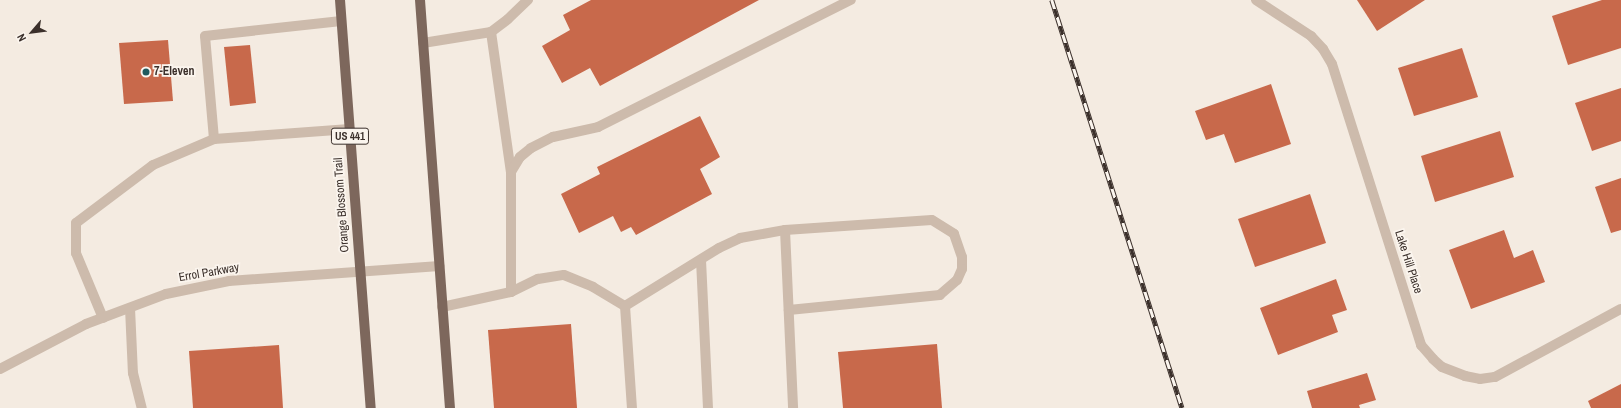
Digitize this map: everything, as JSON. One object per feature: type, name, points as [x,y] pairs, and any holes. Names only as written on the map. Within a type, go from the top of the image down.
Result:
[{"type":"main road","name":"Orange Blossom Trail","points":[[340,0],[370,408]]},
{"type":"main road","points":[[420,0],[450,408]]},
{"type":"street","points":[[516,0],[517,11]]},
{"type":"street","points":[[423,43],[491,32],[528,0]]},
{"type":"street","points":[[511,172],[520,157],[531,148],[553,137],[598,127],[851,0]]},
{"type":"street","name":"Lake Hill Place","points":[[1256,0],[1311,36],[1323,49],[1332,64],[1421,345],[1442,367],[1465,376],[1480,379],[1495,377],[1621,309]]},
{"type":"street","points":[[214,139],[205,36],[341,21]]},
{"type":"street","points":[[491,32],[511,172],[511,292]]},
{"type":"street","points":[[103,318],[76,253],[76,223],[153,166],[214,139],[350,129]]},
{"type":"street","points":[[625,306],[719,248],[740,238],[785,230],[932,220],[954,234],[962,257],[962,269],[957,280],[940,294],[789,310]]},
{"type":"street","points":[[785,230],[793,408]]},
{"type":"street","points":[[701,260],[708,408]]},
{"type":"street","name":"Errol Parkway","points":[[0,369],[86,324],[166,294],[228,281],[439,266]]},
{"type":"street","points":[[442,307],[511,292],[538,279],[564,275],[593,287],[625,306]]},
{"type":"street","points":[[625,306],[632,408]]},
{"type":"street","points":[[130,308],[133,373],[142,408]]},
{"type":"building","points":[[591,0],[759,0],[600,86],[590,68],[562,83],[542,46],[570,30],[563,15]]},
{"type":"building","points":[[1357,0],[1425,0],[1377,31]]},
{"type":"building","points":[[1602,0],[1621,0],[1621,48],[1568,65],[1552,16]]},
{"type":"building","name":"7-Eleven","points":[[168,40],[173,101],[124,104],[119,43]]},
{"type":"building","points":[[250,45],[256,103],[230,106],[224,47]]},
{"type":"building","points":[[1462,48],[1478,97],[1414,116],[1398,68]]},
{"type":"building","points":[[1271,84],[1291,144],[1235,163],[1224,134],[1206,140],[1195,111]]},
{"type":"building","points":[[1621,88],[1621,141],[1592,151],[1575,103]]},
{"type":"building","points":[[700,116],[720,157],[700,169],[712,194],[636,235],[631,227],[621,232],[613,216],[579,233],[561,194],[600,174],[597,167]]},
{"type":"building","points":[[1500,131],[1514,177],[1435,202],[1421,156]]},
{"type":"building","points":[[1621,178],[1621,230],[1611,233],[1595,187]]},
{"type":"building","points":[[1310,194],[1326,243],[1255,267],[1238,219]]},
{"type":"building","points":[[1504,230],[1514,258],[1533,250],[1545,282],[1471,309],[1449,250]]},
{"type":"building","points":[[1336,279],[1347,310],[1332,315],[1338,332],[1278,355],[1260,308]]},
{"type":"building","points":[[571,324],[577,408],[494,408],[488,330]]},
{"type":"building","points":[[937,344],[942,408],[843,408],[838,352]]},
{"type":"building","points":[[279,345],[283,408],[193,408],[189,351]]},
{"type":"building","points":[[1367,373],[1376,400],[1359,405],[1360,408],[1312,408],[1307,391]]},
{"type":"building","points":[[1621,384],[1621,408],[1591,408],[1588,401]]},
{"type":"railway","points":[[1052,0],[1182,408]]},
{"type":"place","name":"7-Eleven","points":[[146,72]]}]
